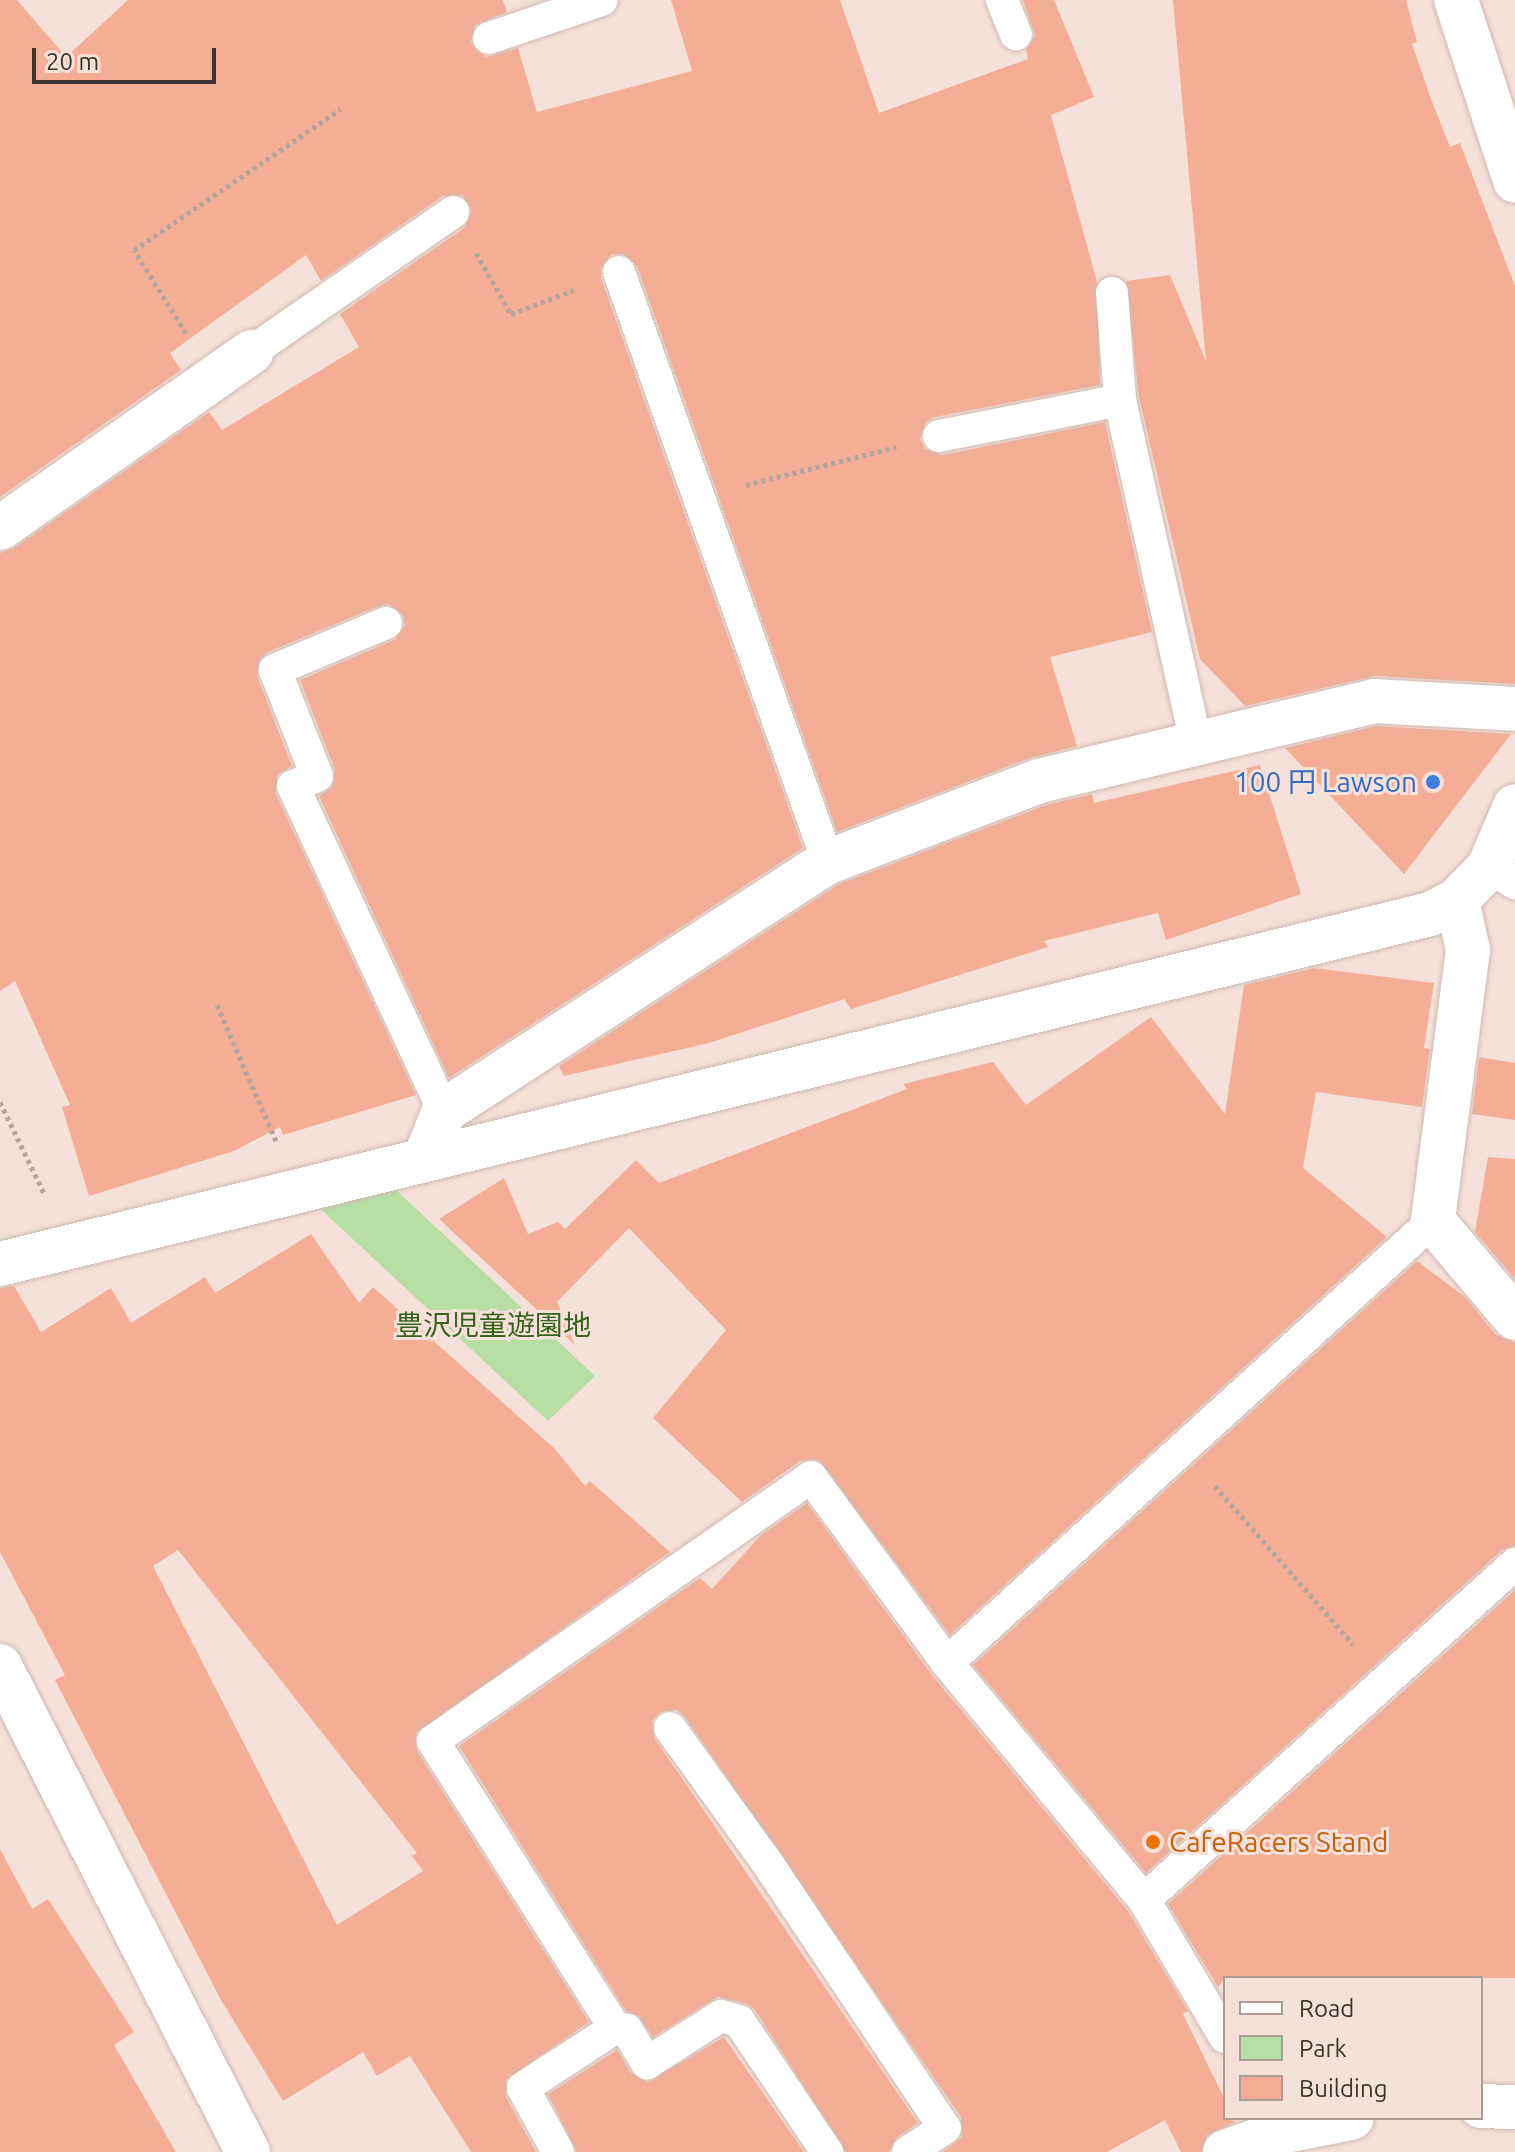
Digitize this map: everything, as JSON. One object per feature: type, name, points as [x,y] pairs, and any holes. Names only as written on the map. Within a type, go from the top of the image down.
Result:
[{"type":"street","points":[[1456,0],[1515,181]]},
{"type":"street","points":[[0,528],[251,352]]},
{"type":"street","points":[[425,1158],[444,1111],[828,862],[1039,781],[1374,701],[1515,709]]},
{"type":"street","points":[[0,1264],[1430,914],[1502,875],[1515,806]]},
{"type":"street","points":[[1457,900],[1468,950],[1433,1221],[1515,1318]]},
{"type":"street","points":[[0,1666],[248,2152]]},
{"type":"street","points":[[1483,2106],[1515,2107]]},
{"type":"street","points":[[1225,2152],[1277,2125],[1331,2120]]},
{"type":"lane","points":[[489,38],[602,0]]},
{"type":"lane","points":[[1002,0],[1016,34]]},
{"type":"lane","points":[[251,352],[453,212]]},
{"type":"lane","points":[[619,272],[828,862]]},
{"type":"lane","points":[[1112,293],[1120,400],[1196,744]]},
{"type":"lane","points":[[939,436],[1120,400]]},
{"type":"lane","points":[[386,623],[275,670],[317,776],[293,786],[444,1111]]},
{"type":"lane","points":[[947,1663],[1433,1221]]},
{"type":"lane","points":[[615,2028],[433,1741],[811,1477],[947,1663],[1144,1900],[1223,2034]]},
{"type":"lane","points":[[1144,1900],[1515,1564]]},
{"type":"lane","points":[[670,1728],[766,1861],[945,2128],[908,2152]]},
{"type":"lane","points":[[558,2152],[523,2088],[615,2028],[627,2030],[647,2063],[721,2016],[739,2021],[827,2152]]},
{"type":"path","points":[[214,378],[134,250],[341,109]]},
{"type":"path","points":[[453,212],[511,314],[619,272]]},
{"type":"path","points":[[699,497],[939,436]]},
{"type":"path","points":[[217,1005],[297,1190]]},
{"type":"path","points":[[0,1102],[70,1247]]},
{"type":"path","points":[[1183,1449],[1385,1681]]},
{"type":"green space","name":"豊沢児童遊園地","points":[[394,1188],[595,1376],[548,1421],[314,1203]]},
{"type":"building","points":[[0,0],[17,0],[66,57],[128,0],[503,0],[507,12],[475,25],[471,43],[486,57],[518,48],[537,112],[692,71],[671,0],[840,0],[879,113],[1028,59],[1026,49],[1035,36],[1023,0],[1054,0],[1094,97],[1051,115],[1097,282],[1100,385],[935,417],[926,422],[920,439],[925,449],[943,455],[1105,422],[1152,632],[1050,657],[1077,746],[1030,758],[837,832],[637,266],[623,254],[612,254],[601,268],[601,278],[803,848],[449,1078],[319,796],[332,787],[335,770],[300,680],[394,640],[405,626],[403,615],[389,604],[379,606],[268,652],[260,659],[257,676],[292,766],[277,775],[276,794],[416,1095],[283,1135],[280,1127],[234,1151],[89,1196],[62,1107],[70,1105],[15,981],[0,991],[0,553],[14,548],[209,412],[222,430],[359,347],[340,314],[464,228],[472,211],[462,195],[443,196],[321,281],[306,255],[170,353],[181,370],[0,497]]},
{"type":"building","points":[[1173,0],[1406,0],[1417,42],[1412,44],[1431,99],[1450,147],[1460,143],[1515,286],[1515,684],[1375,676],[1245,706],[1200,659],[1139,397],[1126,281],[1170,275],[1206,361]]},
{"type":"building","points":[[1376,726],[1511,734],[1404,874],[1285,748]]},
{"type":"building","points":[[1260,765],[1301,894],[1166,940],[1158,913],[1044,941],[1048,947],[851,1009],[844,999],[709,1043],[564,1076],[559,1066],[839,884],[1046,805],[1092,794],[1094,803]]},
{"type":"building","points":[[1314,968],[1434,983],[1424,1048],[1430,1049],[1422,1107],[1316,1092],[1303,1168],[1387,1237],[950,1635],[819,1460],[800,1461],[742,1502],[653,1418],[726,1330],[629,1228],[557,1302],[575,1345],[439,1219],[504,1178],[528,1234],[558,1222],[565,1229],[636,1160],[659,1183],[907,1089],[903,1084],[993,1062],[1026,1105],[1151,1017],[1225,1114],[1244,985]]},
{"type":"building","points":[[1479,1057],[1515,1063],[1515,1120],[1472,1114]]},
{"type":"building","points":[[1488,1157],[1515,1159],[1515,1279],[1475,1232]]},
{"type":"building","points":[[311,1234],[359,1303],[373,1287],[555,1449],[585,1486],[590,1481],[670,1552],[416,1733],[417,1751],[589,2022],[506,2080],[506,2097],[536,2152],[471,2152],[410,2056],[377,2076],[363,2052],[283,2101],[221,2000],[55,1680],[65,1675],[0,1552],[0,1288],[14,1286],[41,1332],[111,1288],[131,1323],[205,1277],[215,1293]],"holes":[[[178,1550],[417,1853],[412,1856],[423,1871],[337,1925],[153,1566]]]},
{"type":"building","points":[[1417,1261],[1465,1297],[1496,1335],[1515,1342],[1515,1546],[1502,1550],[1146,1873],[973,1665]]},
{"type":"building","points":[[807,1503],[932,1675],[1128,1911],[1188,2011],[1183,2014],[1223,2096],[1223,2120],[1236,2122],[1207,2135],[1201,2152],[1181,2152],[1165,2120],[1107,2152],[943,2152],[962,2137],[961,2117],[685,1717],[677,1710],[660,1712],[652,1721],[655,1739],[918,2123],[897,2137],[889,2152],[846,2152],[755,2010],[745,2003],[718,1997],[653,2037],[638,2015],[626,2011],[459,1746],[700,1578],[712,1589],[761,1535]]},
{"type":"building","points":[[1515,1590],[1515,1978],[1223,1976],[1218,1987],[1168,1904]]},
{"type":"building","points":[[0,1849],[32,1909],[48,1899],[134,2032],[114,2045],[176,2152],[0,2152]]},
{"type":"building","points":[[724,2037],[804,2152],[577,2152],[548,2094],[617,2050],[631,2073],[648,2082]]},
{"type":"place","name":"100 円 Lawson","points":[[1433,782]]},
{"type":"place","name":"CafeRacers Stand","points":[[1153,1842]]}]
